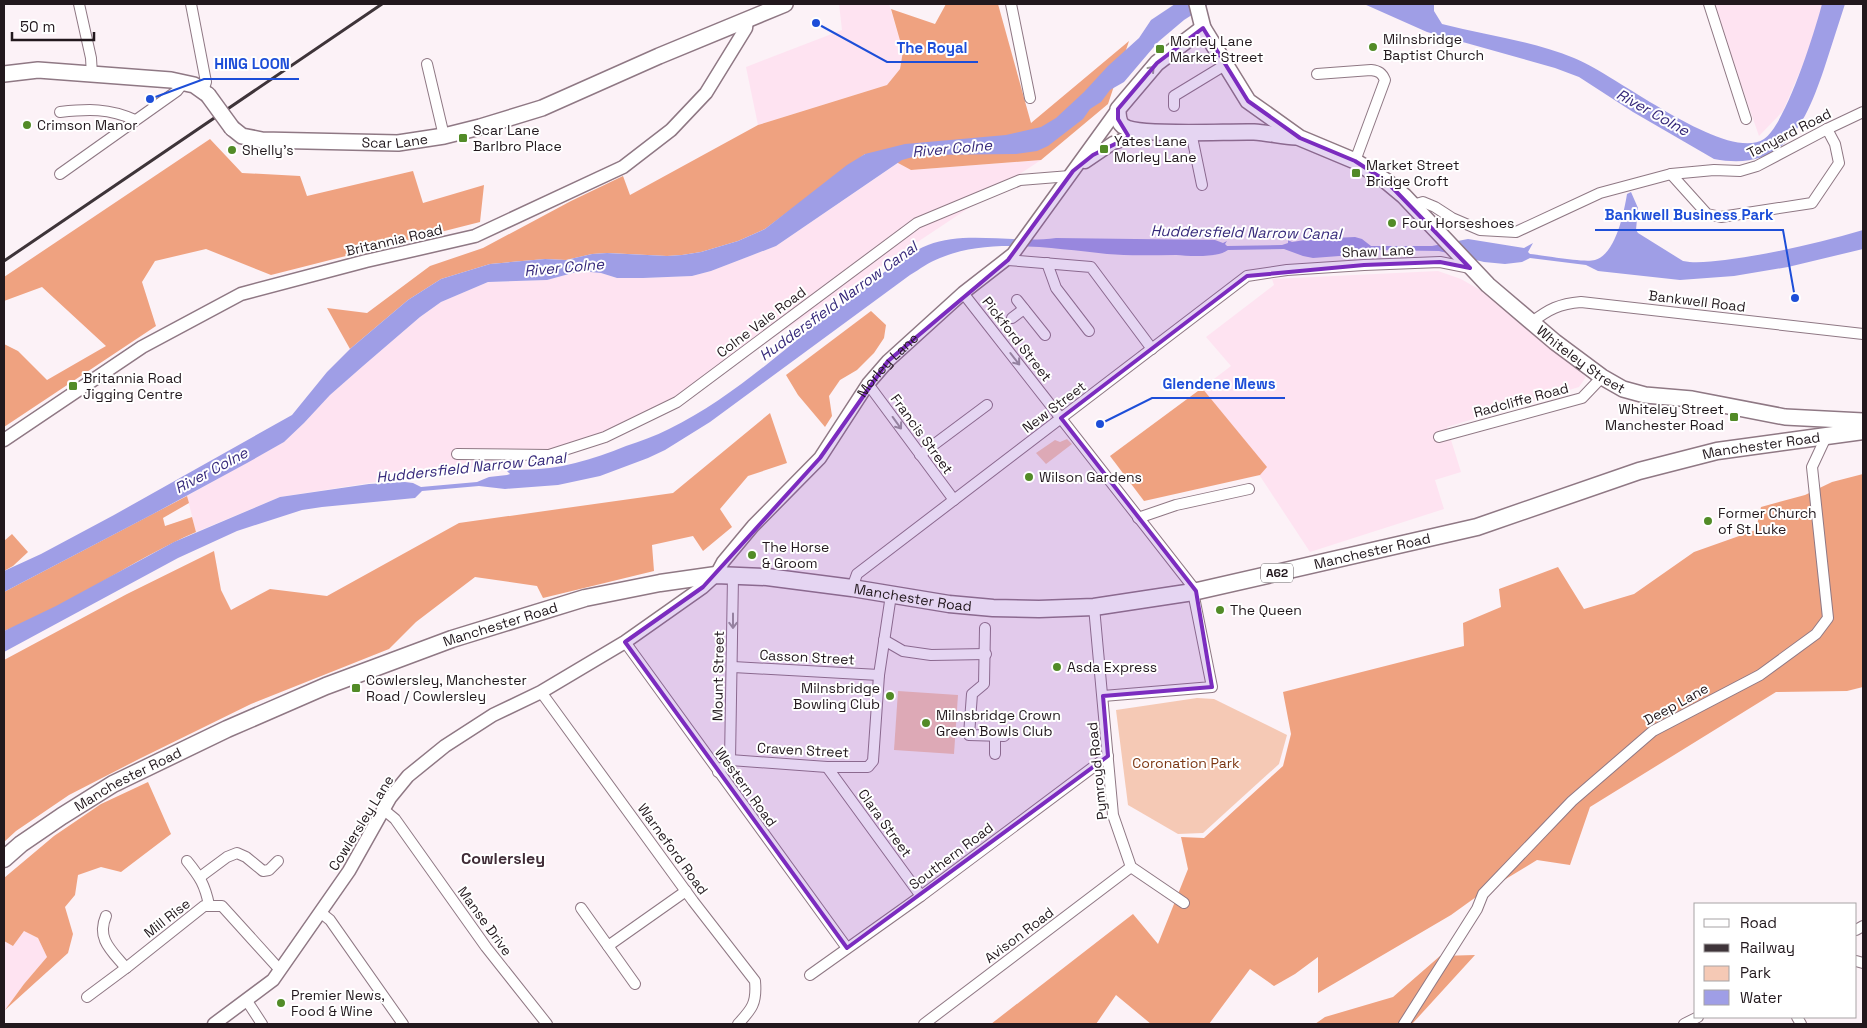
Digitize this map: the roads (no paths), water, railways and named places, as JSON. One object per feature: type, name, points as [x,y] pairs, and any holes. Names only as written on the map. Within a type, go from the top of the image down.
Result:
[{"type":"main road","name":"Scar Lane","points":[[4,74],[38,70],[184,82],[194,85],[206,93],[232,128],[242,136],[251,139],[398,143],[444,136],[542,108],[659,56],[785,4]]},
{"type":"main road","points":[[1197,4],[1202,25],[1248,101],[1255,122],[1254,132]]},
{"type":"main road","name":"Morley Lane","points":[[1118,109],[1157,63],[1202,25]]},
{"type":"main road","points":[[1248,101],[1300,138]]},
{"type":"main road","points":[[1118,109],[1118,119],[1122,126],[1131,130],[1254,132],[1300,138]]},
{"type":"main road","name":"Whiteley Street","points":[[1300,138],[1355,161],[1386,181],[1413,205],[1470,268],[1488,285],[1602,377],[1623,389],[1645,396],[1692,400],[1785,418],[1863,421]]},
{"type":"main road","name":"Manchester Road","points":[[4,859],[21,844],[113,784],[227,729],[326,686],[452,639],[585,598],[641,586],[716,575],[767,577],[852,588],[949,604],[993,608],[1094,607],[1194,592],[1477,527],[1639,471],[1708,454],[1863,431]]},
{"type":"street","points":[[79,4],[91,58],[92,74]]},
{"type":"street","points":[[191,4],[206,82],[206,93]]},
{"type":"street","points":[[1011,4],[1030,98]]},
{"type":"street","points":[[1709,4],[1746,119]]},
{"type":"street","name":"Britannia Road","points":[[4,440],[142,347],[241,294],[366,261],[475,236],[623,167],[671,130],[706,94],[746,28],[747,20]]},
{"type":"street","points":[[427,64],[444,136]]},
{"type":"street","points":[[1174,106],[1174,96],[1226,65]]},
{"type":"street","points":[[1317,74],[1372,70],[1378,71],[1385,80],[1355,161]]},
{"type":"street","points":[[60,174],[177,91],[184,82]]},
{"type":"street","points":[[60,112],[94,109],[127,116],[136,120]]},
{"type":"street","name":"Morley Lane","points":[[716,575],[723,562],[753,526],[820,458],[868,384],[888,361],[963,294],[1011,257],[1118,109]]},
{"type":"street","name":"Tanyard Road","points":[[1413,205],[1423,202],[1452,218],[1480,230],[1516,232],[1600,193],[1671,174],[1714,170],[1740,172],[1757,166],[1863,112]]},
{"type":"street","points":[[1671,174],[1707,214],[1721,217],[1812,203],[1839,163],[1834,144],[1827,129]]},
{"type":"street","name":"Morley Lane","points":[[1072,174],[1093,155],[1113,143],[1131,136],[1154,131]]},
{"type":"street","points":[[1191,132],[1202,185]]},
{"type":"street","name":"Colne Vale Road","points":[[457,454],[549,455],[605,438],[677,402],[917,223],[1020,180],[1072,174]]},
{"type":"street","points":[[1011,257],[1046,263],[1091,267],[1152,349]]},
{"type":"street","name":"Shaw Lane","points":[[1287,270],[1440,262],[1470,268]]},
{"type":"street","points":[[1046,263],[1056,288],[1089,331]]},
{"type":"street","name":"New Street","points":[[852,588],[857,574],[1247,276],[1287,270]]},
{"type":"street","name":"Pickford Street","points":[[963,294],[997,330],[1061,418],[1194,592]]},
{"type":"street","points":[[1017,300],[1045,335]]},
{"type":"street","name":"Bankwell Road","points":[[1532,322],[1545,312],[1562,304],[1581,302],[1863,334]]},
{"type":"street","points":[[1012,318],[1024,309]]},
{"type":"street","name":"Radcliffe Road","points":[[1439,436],[1582,398],[1602,377]]},
{"type":"street","name":"Francis Street","points":[[868,384],[954,500]]},
{"type":"street","points":[[920,455],[987,405]]},
{"type":"street","name":"Deep Lane","points":[[1404,1024],[1478,909],[1483,894],[1572,801],[1653,731],[1760,675],[1816,634],[1828,618],[1812,467],[1826,437]]},
{"type":"street","points":[[1138,518],[1176,505],[1249,489]]},
{"type":"street","name":"Cowlersley Lane","points":[[214,1024],[273,980],[349,870],[390,798],[408,776],[445,746],[492,715],[541,692],[625,642],[703,587],[716,575]]},
{"type":"street","name":"Mount Street","points":[[730,760],[733,576]]},
{"type":"street","points":[[1103,696],[1212,687],[1194,592]]},
{"type":"street","points":[[879,675],[891,595]]},
{"type":"street","name":"Pymroyd Road","points":[[1094,607],[1113,815],[1131,867]]},
{"type":"street","points":[[985,628],[984,684],[972,694],[969,735],[999,736],[995,754]]},
{"type":"street","points":[[884,640],[903,651],[932,655],[986,654]]},
{"type":"street","name":"Western Road","points":[[625,642],[847,948]]},
{"type":"street","name":"Casson Street","points":[[732,667],[879,675]]},
{"type":"street","name":"Craven Street","points":[[730,760],[827,767],[868,767],[873,761],[879,675]]},
{"type":"street","name":"Warneford Road","points":[[541,692],[686,891],[755,981],[756,996],[751,1011],[738,1024]]},
{"type":"street","name":"Southern Road","points":[[810,975],[921,896],[1108,756]]},
{"type":"street","points":[[718,772],[730,760]]},
{"type":"street","name":"Clara Street","points":[[827,767],[921,896]]},
{"type":"street","name":"Manse Drive","points":[[384,810],[395,819],[486,947],[547,1024]]},
{"type":"street","points":[[200,877],[227,857],[237,854],[246,857],[263,872],[270,870],[278,861]]},
{"type":"street","points":[[187,861],[206,888],[209,905]]},
{"type":"street","points":[[1131,867],[1184,903]]},
{"type":"street","name":"Avison Road","points":[[924,1024],[1131,867]]},
{"type":"street","points":[[608,946],[686,891]]},
{"type":"street","name":"Mill Rise","points":[[87,997],[204,906],[209,905],[222,906],[280,970]]},
{"type":"street","points":[[581,908],[635,984]]},
{"type":"street","points":[[320,912],[330,920],[403,1024]]},
{"type":"street","points":[[106,916],[102,926],[105,942],[126,968]]},
{"type":"street","points":[[247,1001],[262,1024]]},
{"type":"street","points":[[1684,1024],[1696,1018]]},
{"type":"water","name":"River Colne","points":[[1175,4],[1209,4],[1184,20],[1158,42],[1124,82],[1110,90],[1101,102],[1090,109],[1083,119],[1048,146],[1037,151],[1016,154],[920,155],[902,160],[776,246],[711,271],[692,276],[617,278],[601,273],[580,271],[547,280],[488,282],[441,302],[420,317],[330,395],[284,442],[153,514],[4,592],[4,571],[41,554],[114,515],[292,415],[327,372],[350,349],[408,300],[441,279],[490,264],[545,259],[566,260],[592,254],[607,253],[682,255],[701,252],[738,241],[765,229],[847,165],[865,154],[905,144],[1006,135],[1041,127],[1056,118],[1084,92],[1108,66],[1139,38],[1151,20]]},
{"type":"water","name":"River Colne","points":[[1364,4],[1434,4],[1434,11],[1442,24],[1525,43],[1574,58],[1670,114],[1698,128],[1724,139],[1747,143],[1764,139],[1773,130],[1799,76],[1822,4],[1845,4],[1817,89],[1809,109],[1799,126],[1788,140],[1775,151],[1758,158],[1738,161],[1714,159],[1633,112],[1579,77],[1555,68],[1427,32]]},
{"type":"water","points":[[1631,192],[1638,208],[1636,230],[1638,233],[1683,261],[1704,262],[1760,255],[1812,244],[1863,230],[1863,249],[1788,267],[1734,276],[1680,280],[1598,271],[1586,265],[1530,258],[1522,262],[1505,264],[1484,262],[1439,251],[1371,250],[1366,254],[1313,258],[1284,249],[1228,250],[1223,253],[1196,256],[1115,255],[1022,246],[979,248],[959,252],[936,260],[910,275],[710,422],[665,450],[648,458],[600,476],[558,485],[505,489],[479,486],[422,491],[415,498],[302,510],[237,531],[178,558],[4,652],[4,631],[56,606],[174,542],[280,497],[369,484],[405,482],[421,487],[477,482],[489,477],[510,474],[505,469],[537,469],[567,465],[611,452],[658,434],[719,400],[901,260],[928,245],[958,238],[1215,240],[1223,243],[1227,241],[1225,244],[1227,246],[1282,245],[1288,243],[1288,240],[1292,242],[1355,237],[1362,239],[1371,246],[1432,246],[1468,239],[1524,248],[1533,243],[1528,252],[1530,254],[1589,261],[1602,256],[1614,241],[1624,211],[1627,194]]},
{"type":"tunnel","points":[[1000,327],[1012,318]]},
{"type":"railway","points":[[4,261],[382,4]]},
{"type":"place","name":"The Royal","points":[[816,23]]},
{"type":"place","name":"Milnsbridge Baptist Church","points":[[1373,47]]},
{"type":"place","name":"Morley Lane Market Street","points":[[1160,49]]},
{"type":"place","name":"HING LOON","points":[[150,99]]},
{"type":"place","name":"Crimson Manor","points":[[27,125]]},
{"type":"place","name":"Scar Lane Barlbro Place","points":[[463,138]]},
{"type":"place","name":"Yates Lane Morley Lane","points":[[1104,149]]},
{"type":"place","name":"Shelly's","points":[[232,150]]},
{"type":"place","name":"Market Street Bridge Croft","points":[[1356,173]]},
{"type":"place","name":"Four Horseshoes","points":[[1392,223]]},
{"type":"place","name":"Bankwell Business Park","points":[[1795,298]]},
{"type":"place","name":"Britannia Road Jigging Centre","points":[[73,386]]},
{"type":"place","name":"Whiteley Street Manchester Road","points":[[1734,417]]},
{"type":"place","name":"Glendene Mews","points":[[1100,424]]},
{"type":"place","name":"Wilson Gardens","points":[[1029,477]]},
{"type":"place","name":"Former Church of St Luke","points":[[1708,521]]},
{"type":"place","name":"The Horse & Groom","points":[[752,555]]},
{"type":"place","name":"The Queen","points":[[1220,610]]},
{"type":"place","name":"Asda Express","points":[[1057,667]]},
{"type":"place","name":"Cowlersley, Manchester Road / Cowlersley","points":[[356,688]]},
{"type":"place","name":"Milnsbridge Bowling Club","points":[[890,696]]},
{"type":"place","name":"Milnsbridge Crown Green Bowls Club","points":[[926,723]]},
{"type":"place","name":"Premier News, Food & Wine","points":[[281,1003]]},
{"type":"district","name":"Cowlersley","points":[[503,858]]},
{"type":"water label","name":"Huddersfield Narrow Canal","points":[[1246,232]]},
{"type":"water label","name":"Huddersfield Narrow Canal","points":[[838,301]]},
{"type":"water label","name":"Huddersfield Narrow Canal","points":[[471,467]]},
{"type":"park label","name":"Coronation Park","points":[[1186,763]]}]
